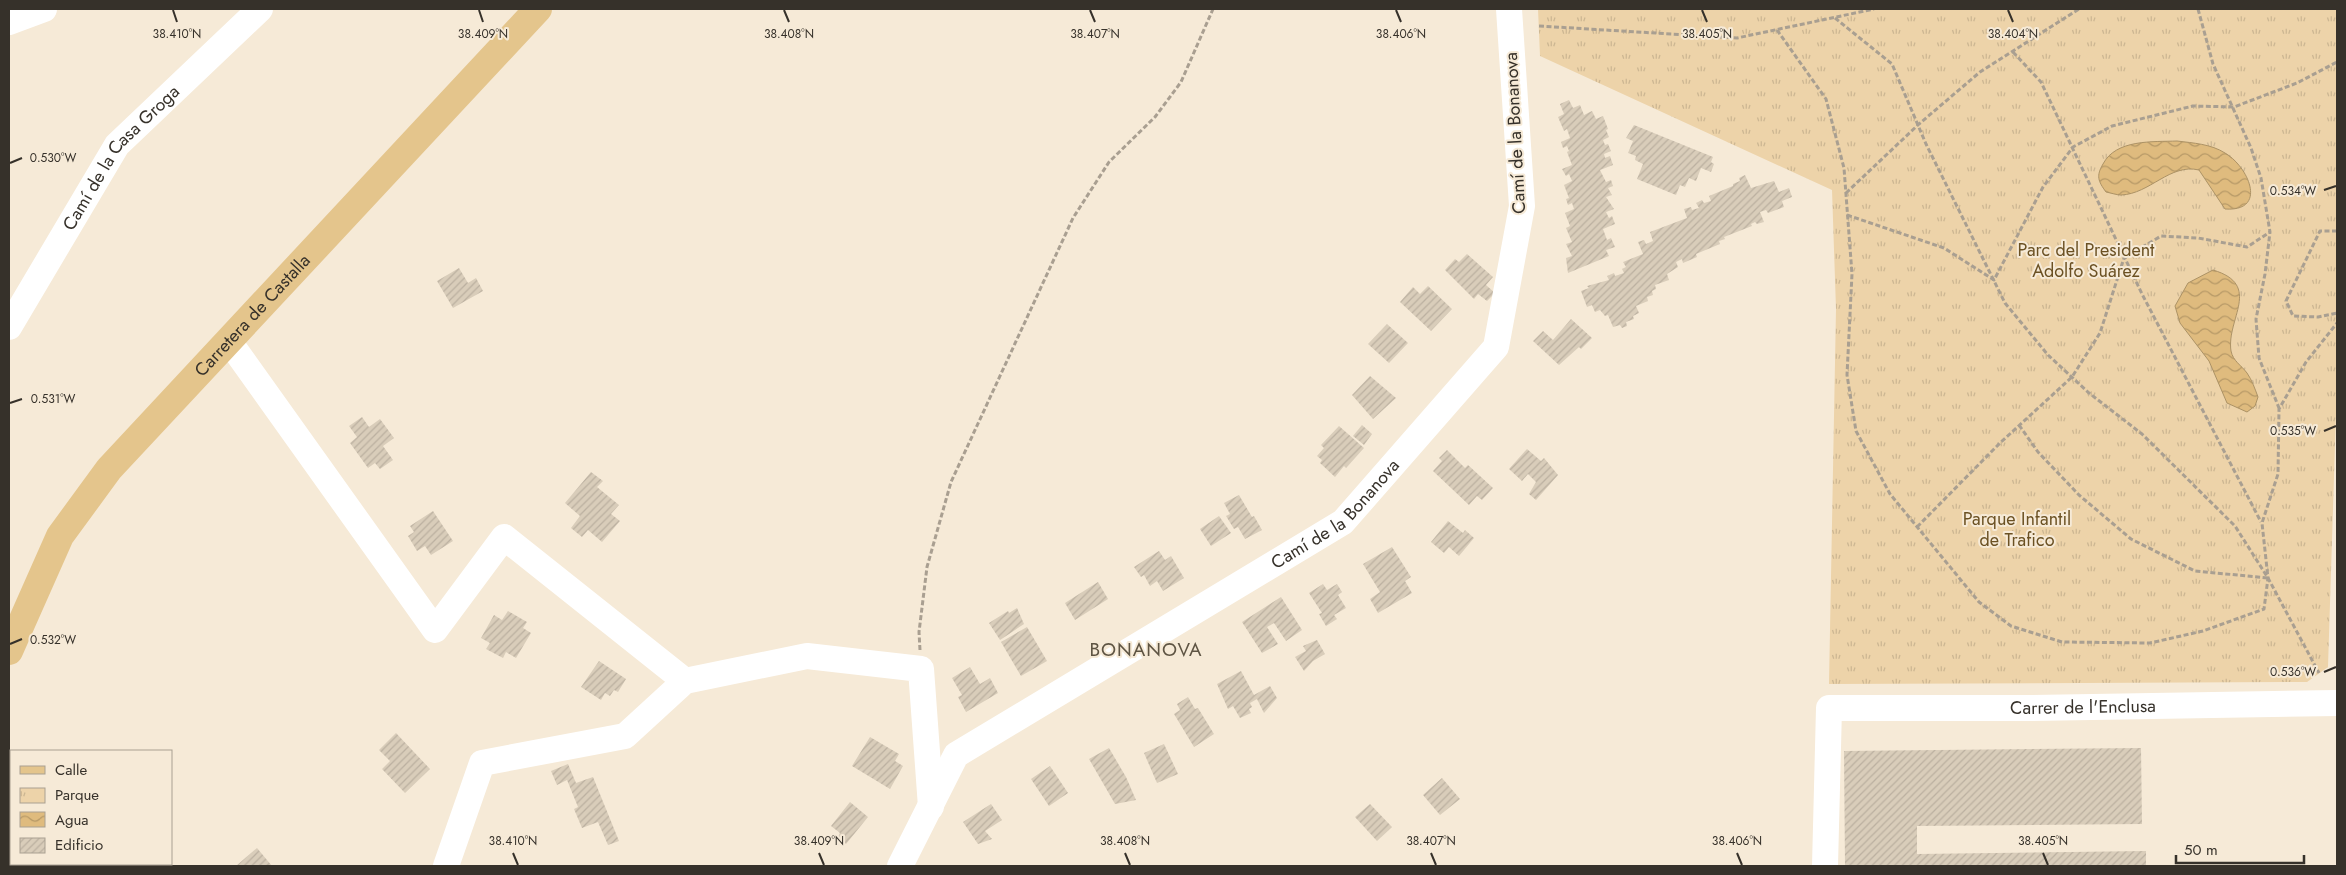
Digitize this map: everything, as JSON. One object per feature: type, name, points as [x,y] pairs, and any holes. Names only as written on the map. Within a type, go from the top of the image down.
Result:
[{"type":"main road","name":"Carretera de Castalla","points":[[9,651],[60,536],[109,469],[538,9]]},
{"type":"street","points":[[9,22],[44,9]]},
{"type":"street","name":"Camí de la Casa Groga","points":[[9,327],[117,145],[260,9]]},
{"type":"street","name":"Camí de la Bonanova","points":[[900,866],[956,755],[1343,522],[1496,347],[1522,206],[1509,9]]},
{"type":"street","points":[[228,340],[435,630],[504,537],[685,681]]},
{"type":"street","points":[[446,866],[482,763],[625,736],[685,681],[807,656],[921,669],[931,807]]},
{"type":"street","name":"Carrer de l'Enclusa","points":[[1822,866],[1829,708],[2029,708],[2337,702]]},
{"type":"path","points":[[921,669],[919,632],[927,567],[951,482],[1073,218],[1109,162],[1155,118],[1181,82],[1212,9]]},
{"type":"path","points":[[1539,26],[1737,38],[1874,9]]},
{"type":"path","points":[[1846,193],[1919,124],[1980,72],[2079,9]]},
{"type":"path","points":[[2198,9],[2213,64],[2234,107],[2261,178],[2270,232],[2265,274],[2256,319],[2259,358],[2279,409],[2278,474],[2262,523]]},
{"type":"path","points":[[1835,18],[1892,64],[2006,303],[2048,355],[2142,434],[2235,526],[2268,578],[2319,673]]},
{"type":"path","points":[[1777,30],[1826,99],[1844,168],[1852,274],[1847,375],[1856,431],[1890,494],[1979,602],[2011,626],[2062,642],[2150,643],[2203,631],[2264,609],[2268,578],[2262,523],[2124,258],[2041,82],[2013,52]]},
{"type":"path","points":[[1994,280],[2043,187],[2073,148],[2112,126],[2193,106],[2234,107],[2297,83],[2337,62]]},
{"type":"path","points":[[1847,215],[1944,248],[1994,280]]},
{"type":"path","points":[[2337,231],[2320,231],[2286,301],[2293,316],[2318,317],[2337,313]]},
{"type":"path","points":[[1917,527],[2019,425],[2072,377],[2100,333],[2124,258],[2162,236],[2198,238],[2247,247],[2270,232]]},
{"type":"path","points":[[2279,409],[2306,362],[2337,323]]},
{"type":"path","points":[[2019,425],[2038,452],[2079,495],[2131,538],[2195,571],[2268,578]]},
{"type":"green space","name":"Parc del President Adolfo Suárez","points":[[1538,9],[2337,9],[2337,382],[2328,667],[2307,682],[1829,684],[1836,309],[1832,190],[1540,56]]},
{"type":"water","points":[[2177,141],[2202,144],[2214,148],[2234,160],[2247,178],[2250,187],[2250,196],[2247,203],[2238,208],[2225,209],[2199,170],[2179,171],[2141,190],[2121,195],[2106,192],[2101,185],[2099,175],[2101,168],[2109,156],[2117,150],[2136,143]]},
{"type":"water","points":[[2213,270],[2228,276],[2236,284],[2239,294],[2239,304],[2231,339],[2231,351],[2235,360],[2249,376],[2258,397],[2255,406],[2247,412],[2227,403],[2209,361],[2180,323],[2175,306],[2188,283]]},
{"type":"building","points":[[1569,100],[1573,108],[1580,105],[1584,115],[1592,111],[1596,119],[1603,116],[1608,129],[1606,130],[1609,137],[1603,140],[1605,145],[1608,144],[1611,151],[1604,154],[1605,158],[1610,156],[1613,165],[1600,170],[1606,182],[1611,180],[1613,186],[1608,188],[1612,195],[1606,197],[1614,209],[1606,212],[1609,218],[1612,216],[1615,224],[1603,229],[1607,240],[1611,238],[1615,247],[1606,250],[1609,256],[1568,273],[1566,258],[1572,256],[1566,244],[1572,242],[1566,228],[1570,226],[1565,213],[1574,209],[1572,203],[1568,205],[1566,199],[1569,198],[1564,185],[1572,181],[1569,174],[1566,176],[1562,169],[1572,165],[1567,152],[1569,151],[1567,146],[1563,148],[1561,142],[1570,138],[1567,129],[1564,131],[1558,117],[1564,114],[1560,104]]},
{"type":"building","points":[[1634,125],[1713,157],[1711,162],[1714,164],[1711,172],[1701,168],[1696,181],[1689,178],[1685,187],[1680,185],[1676,195],[1637,179],[1643,164],[1635,160],[1636,156],[1628,153],[1633,141],[1626,138]]},
{"type":"building","points":[[1745,175],[1751,188],[1774,181],[1779,192],[1789,188],[1792,197],[1782,201],[1784,207],[1768,213],[1766,210],[1760,212],[1764,222],[1757,224],[1755,222],[1751,224],[1752,226],[1724,237],[1725,239],[1719,241],[1720,244],[1696,254],[1697,257],[1683,263],[1682,259],[1676,262],[1678,267],[1667,274],[1669,280],[1655,285],[1656,289],[1652,291],[1653,295],[1647,297],[1648,301],[1636,306],[1639,313],[1633,316],[1634,319],[1626,322],[1627,326],[1622,328],[1620,325],[1613,327],[1608,315],[1605,316],[1600,310],[1595,312],[1592,305],[1587,307],[1581,291],[1589,288],[1587,286],[1609,280],[1607,276],[1614,273],[1615,276],[1624,273],[1622,269],[1626,267],[1623,262],[1643,254],[1638,242],[1644,240],[1646,244],[1653,241],[1650,232],[1687,218],[1684,209],[1691,207],[1692,210],[1699,208],[1696,203],[1702,200],[1704,203],[1711,201],[1709,196],[1733,186],[1733,184],[1740,181],[1739,178]]},
{"type":"building","points":[[1467,254],[1493,277],[1486,285],[1495,293],[1487,301],[1478,294],[1474,299],[1445,270],[1455,259],[1459,262]]},
{"type":"building","points":[[459,268],[468,283],[476,278],[483,291],[453,308],[437,281]]},
{"type":"building","points":[[1428,286],[1452,309],[1431,331],[1400,302],[1413,287],[1420,294]]},
{"type":"building","points":[[1571,319],[1592,338],[1581,349],[1579,347],[1559,365],[1533,341],[1543,331],[1553,340]]},
{"type":"building","points":[[1387,324],[1408,343],[1389,363],[1368,344]]},
{"type":"building","points":[[1370,376],[1396,398],[1373,419],[1352,395]]},
{"type":"building","points":[[362,417],[369,427],[380,419],[394,438],[383,446],[393,460],[380,469],[375,463],[368,468],[350,443],[357,437],[349,426]]},
{"type":"building","points":[[1362,425],[1372,434],[1364,445],[1353,436]]},
{"type":"building","points":[[1339,426],[1364,448],[1335,477],[1320,463],[1322,460],[1317,456],[1324,448],[1321,445]]},
{"type":"building","points":[[1527,449],[1541,461],[1544,458],[1558,475],[1536,500],[1529,494],[1536,482],[1528,474],[1522,481],[1509,469]]},
{"type":"building","points":[[1447,450],[1465,468],[1468,465],[1493,488],[1482,500],[1477,496],[1469,505],[1433,471],[1442,461],[1439,458]]},
{"type":"building","points":[[591,472],[603,481],[597,487],[619,505],[611,514],[620,521],[602,542],[588,530],[582,537],[571,528],[580,516],[565,503]]},
{"type":"building","points":[[1239,495],[1262,530],[1245,539],[1238,527],[1234,529],[1226,516],[1230,514],[1224,503]]},
{"type":"building","points":[[433,511],[453,541],[431,555],[425,546],[417,551],[408,536],[414,532],[410,526]]},
{"type":"building","points":[[1219,516],[1231,533],[1211,546],[1200,529]]},
{"type":"building","points":[[1448,521],[1463,533],[1465,530],[1474,538],[1459,556],[1449,547],[1444,553],[1431,542]]},
{"type":"building","points":[[1392,547],[1411,577],[1405,581],[1412,593],[1378,613],[1370,599],[1380,592],[1363,564]]},
{"type":"building","points":[[1159,551],[1165,560],[1171,556],[1184,578],[1163,591],[1157,581],[1150,586],[1144,575],[1141,577],[1134,567]]},
{"type":"building","points":[[1098,582],[1108,599],[1075,620],[1065,603]]},
{"type":"building","points":[[1323,584],[1327,590],[1337,584],[1342,592],[1338,595],[1346,608],[1334,615],[1337,619],[1326,626],[1319,614],[1322,613],[1309,593]]},
{"type":"building","points":[[1281,597],[1302,630],[1286,641],[1274,623],[1267,627],[1278,644],[1262,653],[1242,622]]},
{"type":"building","points":[[1017,608],[1024,624],[1000,640],[989,623],[1008,611],[1009,613]]},
{"type":"building","points":[[508,611],[527,622],[523,628],[531,633],[516,658],[506,652],[503,658],[486,649],[490,643],[481,638],[494,615],[502,620]]},
{"type":"building","points":[[1027,627],[1047,661],[1021,676],[1001,642]]},
{"type":"building","points":[[1317,640],[1325,654],[1313,661],[1304,671],[1295,657],[1306,651],[1303,646]]},
{"type":"building","points":[[599,661],[626,679],[618,692],[614,690],[610,696],[605,693],[601,700],[581,687]]},
{"type":"building","points":[[970,667],[980,684],[990,678],[998,693],[966,712],[958,697],[962,695],[952,678]]},
{"type":"building","points":[[1241,671],[1254,695],[1270,686],[1277,698],[1264,713],[1257,699],[1250,703],[1252,707],[1249,709],[1251,713],[1240,718],[1233,706],[1228,709],[1217,684]]},
{"type":"building","points":[[1188,697],[1195,709],[1198,708],[1214,734],[1194,747],[1174,714],[1180,710],[1177,704]]},
{"type":"building","points":[[396,733],[430,769],[405,793],[382,769],[390,761],[379,750]]},
{"type":"building","points":[[870,737],[899,754],[895,761],[903,766],[890,789],[852,766]]},
{"type":"building","points":[[1164,744],[1178,774],[1157,783],[1144,753]]},
{"type":"building","points":[[1109,748],[1126,777],[1136,800],[1115,804],[1089,759]]},
{"type":"building","points":[[2141,748],[2142,824],[1917,826],[1917,854],[2146,851],[2146,866],[1845,866],[1844,751]]},
{"type":"building","points":[[568,764],[576,783],[593,777],[619,841],[608,845],[598,822],[582,828],[574,809],[578,807],[567,780],[557,785],[551,771]]},
{"type":"building","points":[[1050,766],[1068,793],[1049,806],[1031,779]]},
{"type":"building","points":[[1442,778],[1460,799],[1440,815],[1423,795]]},
{"type":"building","points":[[850,802],[868,817],[846,844],[838,837],[840,833],[831,826]]},
{"type":"building","points":[[991,804],[1002,820],[985,831],[992,839],[978,844],[963,822]]},
{"type":"building","points":[[1370,804],[1392,827],[1377,841],[1355,817]]},
{"type":"building","points":[[257,848],[272,866],[236,866]]},
{"type":"district","name":"BONANOVA","points":[[1146,649]]},
{"type":"park label","name":"Parque Infantil de Trafico","points":[[2017,529]]}]
